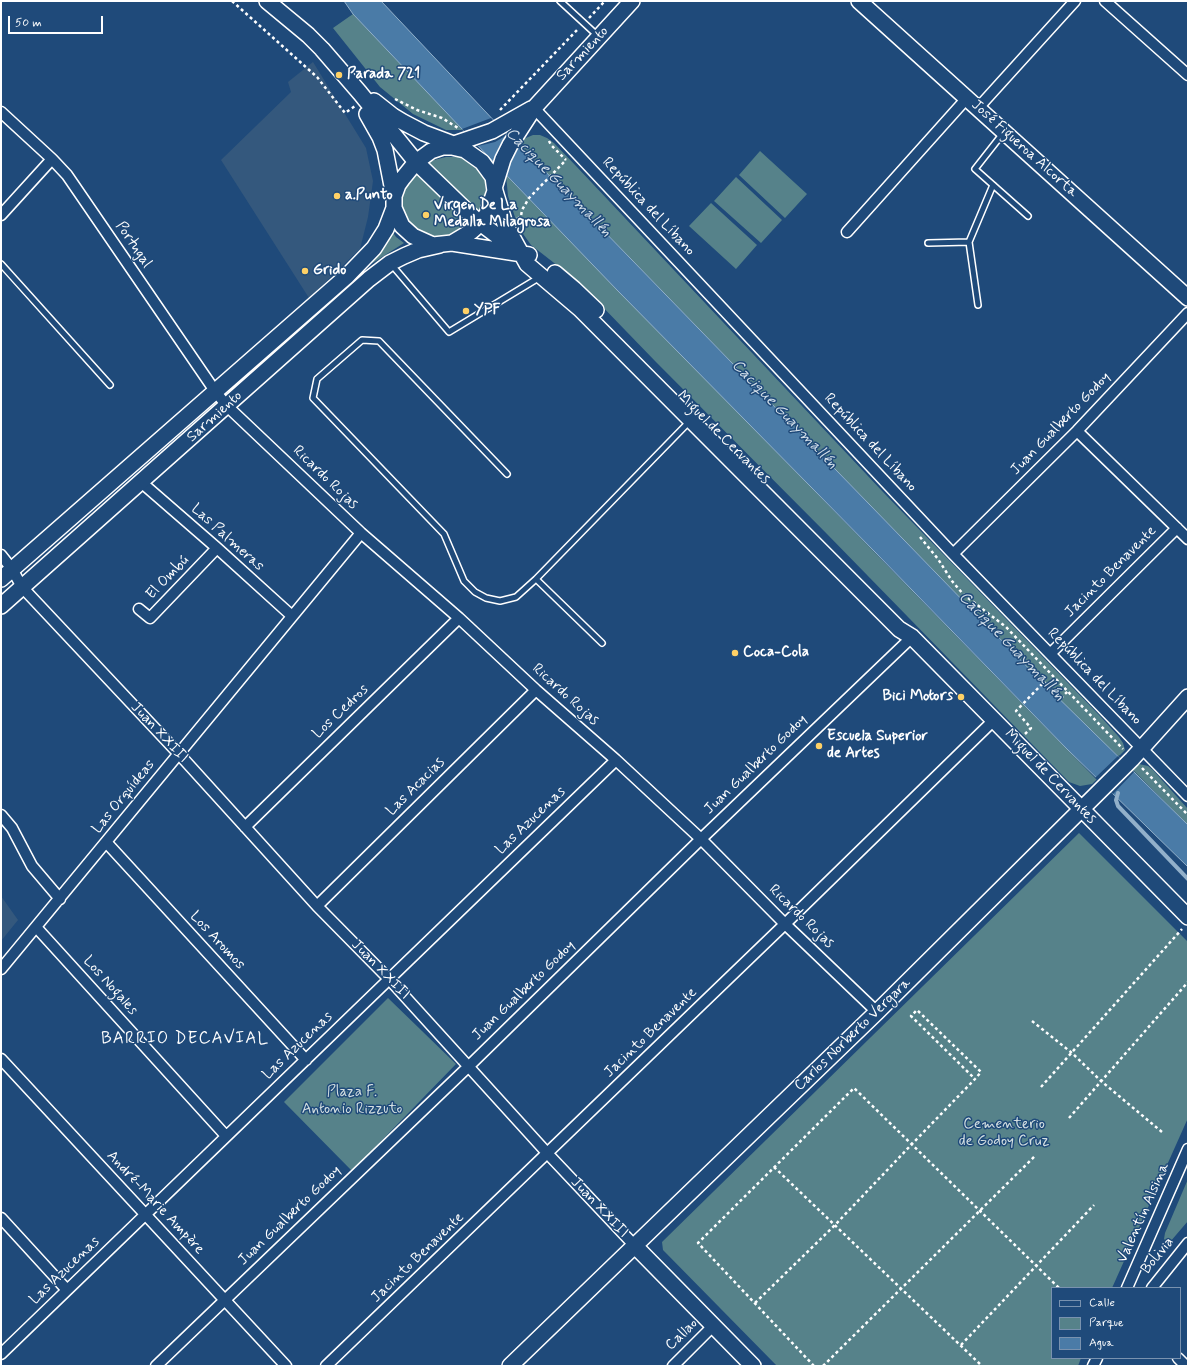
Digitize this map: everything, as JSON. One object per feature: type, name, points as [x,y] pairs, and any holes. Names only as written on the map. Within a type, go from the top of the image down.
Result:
[{"type":"main road","name":"Miguel de Cervantes","points":[[267,1],[319,46],[360,92],[416,162],[481,223],[521,254]]},
{"type":"main road","name":"Sarmiento","points":[[495,188],[505,154],[534,108],[632,1]]},
{"type":"main road","name":"José Figueroa Alcorta","points":[[859,1],[1188,298]]},
{"type":"main road","name":"Miguel de Cervantes","points":[[360,92],[368,96],[402,122],[424,133],[457,143],[486,166],[493,177],[505,224],[528,264],[580,308],[899,629],[912,637],[1081,809],[1186,922]]},
{"type":"main road","name":"Miguel de Cervantes","points":[[360,92],[360,102],[380,137],[385,150],[394,202],[402,226],[413,236],[427,243],[446,244],[533,256],[574,289],[906,623],[912,637]]},
{"type":"main road","name":"Sarmiento","points":[[1,579],[332,290],[369,255],[386,229],[403,178],[416,162],[431,151],[457,143],[498,121],[534,108]]},
{"type":"main road","points":[[446,244],[472,231],[481,223],[490,206],[495,188]]},
{"type":"main road","name":"Sarmiento","points":[[1,606],[369,279],[390,263],[418,250],[446,244]]},
{"type":"main road","name":"Carlos Norberto Vergara","points":[[510,1366],[877,1012],[1126,764],[1188,696]]},
{"type":"main road","name":"Juan XXIII","points":[[635,1246],[753,1366]]},
{"type":"street","points":[[847,232],[1075,1]]},
{"type":"street","points":[[1105,1],[1188,75]]},
{"type":"street","name":"República del Líbano","points":[[534,108],[953,554],[1188,796]]},
{"type":"street","name":"Portugal","points":[[1,112],[52,159],[67,175],[215,391],[227,406]]},
{"type":"street","points":[[1,215],[52,159]]},
{"type":"street","name":"Juan Gualberto Godoy","points":[[953,554],[1077,431],[1188,313]]},
{"type":"street","name":"Ricardo Rojas","points":[[227,406],[361,533],[459,618],[536,690],[616,760],[701,839],[785,924],[877,1012]]},
{"type":"street","points":[[1077,431],[1188,539]]},
{"type":"street","name":"Las Palmeras","points":[[141,482],[292,616]]},
{"type":"street","name":"Jacinto Benavente","points":[[1050,654],[1177,528]]},
{"type":"street","name":"Las Orquídeas","points":[[1,969],[361,533]]},
{"type":"street","name":"El Ombú","points":[[139,609],[150,618],[217,548]]},
{"type":"street","name":"Juan XXIII","points":[[1,555],[12,569],[22,587],[179,754],[317,906],[389,978],[548,1154],[635,1246]]},
{"type":"street","name":"Los Cedros","points":[[245,827],[459,618]]},
{"type":"street","name":"Juan Gualberto Godoy","points":[[156,1366],[469,1066],[701,839],[912,637]]},
{"type":"street","name":"Las Acacias","points":[[317,906],[536,690]]},
{"type":"street","name":"Jacinto Benavente","points":[[326,1366],[548,1154],[994,720]]},
{"type":"street","name":"Las Azucenas","points":[[1,1354],[616,760]]},
{"type":"street","points":[[1,815],[12,828],[32,866],[60,898]]},
{"type":"street","name":"Los Aromos","points":[[106,842],[306,1060]]},
{"type":"street","name":"Los Nogales","points":[[36,927],[226,1136]]},
{"type":"street","name":"André-Marie Ampère","points":[[1,1059],[286,1366]]},
{"type":"street","name":"Valentín Alsina","points":[[1127,1287],[1188,1149]]},
{"type":"street","points":[[1,1218],[67,1290]]},
{"type":"street","name":"Bolivia","points":[[1153,1287],[1188,1243]]},
{"type":"street","name":"Callao","points":[[673,1366],[713,1326]]},
{"type":"lane","points":[[560,1],[599,37]]},
{"type":"lane","points":[[1004,132],[975,169],[1028,216]]},
{"type":"lane","points":[[978,305],[969,242],[993,185]]},
{"type":"lane","points":[[928,243],[969,242]]},
{"type":"lane","points":[[390,263],[449,332],[542,276]]},
{"type":"lane","points":[[1,264],[110,385]]},
{"type":"lane","points":[[507,474],[379,341],[362,340],[317,379],[313,398],[444,534],[464,581],[475,592],[486,598],[500,601],[516,597],[536,579],[691,420]]},
{"type":"lane","points":[[536,579],[602,643]]},
{"type":"path","points":[[498,121],[605,1]]},
{"type":"path","points":[[505,224],[516,220],[520,216],[529,198],[566,160]]},
{"type":"path","points":[[1016,711],[1044,682],[1060,699],[1077,682]]},
{"type":"path","points":[[1041,1087],[1186,922]]},
{"type":"path","points":[[1069,1118],[1188,982]]},
{"type":"path","points":[[755,1303],[835,1225],[975,1079],[981,1072],[917,1010],[911,1016],[975,1079]]},
{"type":"path","points":[[1032,1021],[1072,1053],[1101,1081],[1162,1132]]},
{"type":"path","points":[[814,1366],[698,1243],[854,1088],[1058,1287]]},
{"type":"path","points":[[823,1366],[1036,1154]]},
{"type":"path","points":[[774,1166],[982,1366]]},
{"type":"path","points":[[961,1346],[1094,1205]]},
{"type":"shaded area","points":[[313,62],[366,148],[373,181],[368,217],[360,249],[309,298],[221,160],[291,92],[288,82]]},
{"type":"shaded area","points":[[1,896],[18,920],[1,941]]},
{"type":"green space","points":[[353,14],[463,130],[446,130],[413,114],[380,87],[333,28]]},
{"type":"green space","points":[[533,135],[540,135],[554,143],[883,492],[1100,716],[1123,743],[1125,750],[1120,755],[1118,756],[1092,732],[1040,680],[563,189],[517,145],[521,140]]},
{"type":"green space","points":[[760,151],[807,194],[785,218],[739,175]]},
{"type":"green space","points":[[446,157],[466,159],[472,162],[482,173],[485,179],[486,193],[484,203],[479,213],[428,163]]},
{"type":"green space","points":[[415,173],[470,223],[451,236],[434,239],[410,226],[401,207],[404,188]]},
{"type":"green space","points":[[506,175],[1097,779],[1092,784],[1080,786],[1069,782],[576,280],[531,245],[521,231],[516,220],[508,196]]},
{"type":"green space","points":[[736,177],[782,220],[761,243],[714,201]]},
{"type":"green space","points":[[711,203],[757,245],[736,269],[689,226]]},
{"type":"green space","points":[[392,231],[396,237],[404,243],[371,264],[382,251]]},
{"type":"green space","points":[[1139,764],[1148,766],[1153,770],[1188,809],[1188,825],[1132,769]]},
{"type":"green space","name":"Cementerio de Godoy Cruz","points":[[1079,833],[1188,942],[1188,1118],[1112,1287],[1051,1287],[1051,1359],[1081,1359],[1078,1366],[777,1366],[663,1250],[662,1242]]},
{"type":"green space","name":"Plaza F. Antonio Rizzuto","points":[[388,998],[456,1064],[352,1171],[284,1102]]},
{"type":"green space","points":[[1188,1179],[1188,1221],[1170,1242],[1166,1241],[1164,1239],[1165,1233]]},
{"type":"water","points":[[344,1],[381,1],[500,127],[563,189],[1040,680],[1188,825],[1188,867],[1067,749],[618,291],[353,14]]},
{"type":"pier","points":[[491,118],[513,140],[506,175],[494,162],[499,147],[507,135],[495,142],[478,146],[462,129]]},
{"type":"pier","points":[[1118,756],[1134,772],[1113,794],[1095,778]]},
{"type":"waterway","points":[[1118,793],[1116,800],[1118,806],[1188,879]]},
{"type":"place","name":"Parada 721","points":[[339,75]]},
{"type":"place","name":"a.Punto","points":[[337,196]]},
{"type":"place","name":"Virgen De La Medalla Milagrosa","points":[[426,215]]},
{"type":"place","name":"Grido","points":[[305,271]]},
{"type":"place","name":"YPF","points":[[466,311]]},
{"type":"place","name":"Coca-Cola","points":[[735,653]]},
{"type":"place","name":"Bici Motors","points":[[961,697]]},
{"type":"place","name":"Escuela Superior de Artes","points":[[819,746]]},
{"type":"district","name":"BARRIO DECAVIAL","points":[[185,1039]]},
{"type":"water label","name":"Cacique Guaymallén","points":[[558,183]]},
{"type":"water label","name":"Cacique Guaymallén","points":[[784,415]]},
{"type":"water label","name":"Cacique Guaymallén","points":[[1011,647]]}]
